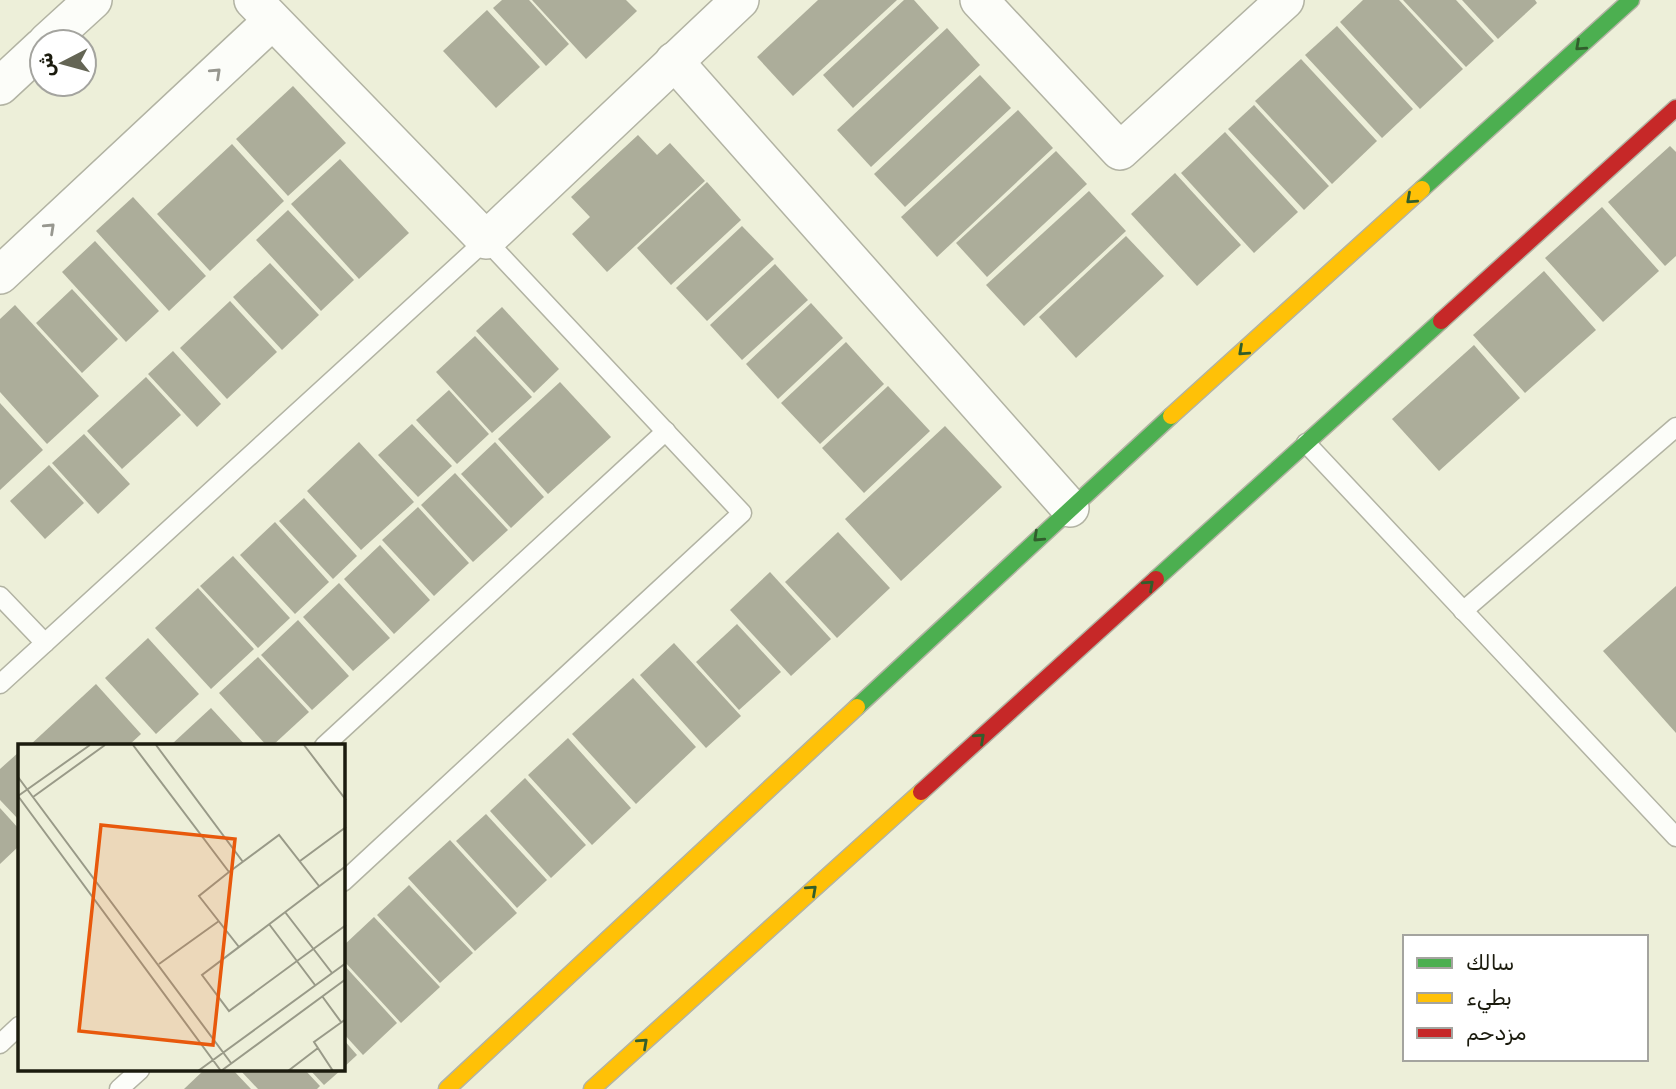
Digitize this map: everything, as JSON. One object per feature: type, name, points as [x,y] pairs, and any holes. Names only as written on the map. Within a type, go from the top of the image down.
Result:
[{"type":"street","points":[[62,28],[93,0]]},
{"type":"street","points":[[0,275],[263,11],[486,240],[740,0]]},
{"type":"street","points":[[979,0],[1120,150],[1285,0]]},
{"type":"street","points":[[447,1089],[1069,508],[1630,0]]},
{"type":"street","points":[[0,86],[28,60]]},
{"type":"street","points":[[674,61],[1069,508]]},
{"type":"street","points":[[592,1089],[1674,112]]},
{"type":"lane","points":[[0,684],[486,240],[742,513],[345,880]]},
{"type":"lane","points":[[1463,611],[1676,427]]},
{"type":"lane","points":[[326,744],[666,431]]},
{"type":"lane","points":[[1306,443],[1676,837]]},
{"type":"lane","points":[[0,596],[45,643]]},
{"type":"lane","points":[[0,1044],[18,1027]]},
{"type":"lane","points":[[119,1089],[137,1072]]},
{"type":"building","points":[[502,0],[529,0],[569,44],[546,66],[493,8]]},
{"type":"building","points":[[532,0],[626,0],[637,11],[586,59]]},
{"type":"building","points":[[818,0],[897,0],[793,96],[757,57]]},
{"type":"building","points":[[904,0],[914,0],[939,28],[853,108],[823,75]]},
{"type":"building","points":[[1363,0],[1399,0],[1463,69],[1420,109],[1340,22]]},
{"type":"building","points":[[1403,0],[1456,0],[1494,41],[1466,67]]},
{"type":"building","points":[[1462,0],[1535,0],[1537,3],[1498,39]]},
{"type":"building","points":[[487,10],[540,67],[496,108],[443,51]]},
{"type":"building","points":[[1337,26],[1413,109],[1382,138],[1305,55]]},
{"type":"building","points":[[947,28],[980,65],[871,167],[837,130]]},
{"type":"building","points":[[1301,59],[1377,141],[1332,184],[1255,101]]},
{"type":"building","points":[[980,75],[1011,108],[905,207],[874,174]]},
{"type":"building","points":[[293,86],[346,143],[288,196],[236,139]]},
{"type":"building","points":[[1254,105],[1329,186],[1304,210],[1228,129]]},
{"type":"building","points":[[1018,110],[1053,148],[937,257],[901,217]]},
{"type":"building","points":[[1225,132],[1298,212],[1254,253],[1181,173]]},
{"type":"building","points":[[638,135],[657,155],[670,143],[705,181],[607,272],[572,234],[590,217],[571,197]]},
{"type":"building","points":[[232,144],[284,201],[210,271],[157,214]]},
{"type":"building","points":[[1670,146],[1676,152],[1676,256],[1665,266],[1608,202]]},
{"type":"building","points":[[1056,151],[1087,184],[987,277],[956,243]]},
{"type":"building","points":[[340,159],[409,233],[359,279],[291,204]]},
{"type":"building","points":[[1175,173],[1241,245],[1197,286],[1131,214]]},
{"type":"building","points":[[707,182],[741,220],[671,285],[637,248]]},
{"type":"building","points":[[1089,191],[1126,231],[1024,326],[986,285]]},
{"type":"building","points":[[133,197],[206,276],[169,311],[96,231]]},
{"type":"building","points":[[1602,207],[1659,271],[1603,322],[1545,258]]},
{"type":"building","points":[[288,210],[354,280],[321,311],[256,240]]},
{"type":"building","points":[[742,226],[774,259],[707,321],[676,288]]},
{"type":"building","points":[[1126,236],[1164,276],[1076,358],[1039,317]]},
{"type":"building","points":[[95,241],[159,311],[126,342],[62,272]]},
{"type":"building","points":[[270,263],[319,315],[282,350],[233,297]]},
{"type":"building","points":[[775,264],[808,300],[742,360],[710,325]]},
{"type":"building","points":[[1544,271],[1596,330],[1525,393],[1473,335]]},
{"type":"building","points":[[72,289],[118,339],[82,373],[36,323]]},
{"type":"building","points":[[230,301],[277,352],[227,399],[180,348]]},
{"type":"building","points":[[811,303],[843,338],[778,399],[746,364]]},
{"type":"building","points":[[15,305],[99,396],[47,444],[0,392],[0,319]]},
{"type":"building","points":[[502,307],[559,369],[534,393],[476,331]]},
{"type":"building","points":[[475,336],[532,397],[492,433],[436,372]]},
{"type":"building","points":[[846,342],[884,384],[820,444],[781,403]]},
{"type":"building","points":[[1474,345],[1520,398],[1439,471],[1392,419]]},
{"type":"building","points":[[173,351],[221,404],[197,427],[148,374]]},
{"type":"building","points":[[146,377],[181,415],[122,469],[87,431]]},
{"type":"building","points":[[560,382],[611,437],[548,494],[498,439]]},
{"type":"building","points":[[888,386],[930,431],[864,493],[822,448]]},
{"type":"building","points":[[449,390],[489,434],[457,464],[416,420]]},
{"type":"building","points":[[0,403],[43,450],[0,490]]},
{"type":"building","points":[[412,424],[452,466],[418,497],[378,455]]},
{"type":"building","points":[[945,426],[1002,487],[901,581],[845,519]]},
{"type":"building","points":[[84,434],[130,484],[98,514],[52,463]]},
{"type":"building","points":[[359,442],[414,502],[361,550],[307,491]]},
{"type":"building","points":[[495,442],[544,497],[511,528],[461,474]]},
{"type":"building","points":[[49,465],[84,503],[45,539],[10,501]]},
{"type":"building","points":[[455,473],[508,530],[473,562],[421,505]]},
{"type":"building","points":[[304,498],[357,556],[333,579],[279,521]]},
{"type":"building","points":[[418,507],[469,563],[434,596],[382,540]]},
{"type":"building","points":[[275,522],[329,582],[295,614],[240,555]]},
{"type":"building","points":[[838,532],[890,588],[837,638],[785,582]]},
{"type":"building","points":[[380,545],[430,600],[394,634],[344,579]]},
{"type":"building","points":[[233,556],[290,618],[258,648],[200,586]]},
{"type":"building","points":[[770,572],[831,639],[791,676],[730,610]]},
{"type":"building","points":[[339,583],[390,638],[353,671],[303,617]]},
{"type":"building","points":[[1676,586],[1676,733],[1603,651]]},
{"type":"building","points":[[198,588],[254,649],[211,689],[155,628]]},
{"type":"building","points":[[298,620],[349,676],[312,710],[261,655]]},
{"type":"building","points":[[737,624],[781,672],[739,710],[696,662]]},
{"type":"building","points":[[148,638],[199,694],[156,734],[105,678]]},
{"type":"building","points":[[674,643],[741,716],[706,748],[640,675]]},
{"type":"building","points":[[258,657],[309,712],[274,744],[265,744],[219,693]]},
{"type":"building","points":[[633,678],[696,747],[636,804],[572,734]]},
{"type":"building","points":[[96,684],[141,734],[130,744],[31,744]]},
{"type":"building","points":[[211,708],[244,744],[172,744]]},
{"type":"building","points":[[568,738],[631,808],[592,845],[528,775]]},
{"type":"building","points":[[18,753],[18,819],[0,800],[0,769]]},
{"type":"building","points":[[525,778],[586,845],[551,878],[490,811]]},
{"type":"building","points":[[0,808],[18,828],[18,847],[0,864]]},
{"type":"building","points":[[486,814],[547,880],[517,908],[456,841]]},
{"type":"building","points":[[450,840],[517,913],[475,951],[408,878]]},
{"type":"building","points":[[409,885],[473,953],[440,983],[377,915]]},
{"type":"building","points":[[374,917],[440,987],[401,1023],[345,962],[345,944]]},
{"type":"building","points":[[345,966],[397,1023],[363,1055],[345,1035]]},
{"type":"building","points":[[345,1041],[357,1055],[345,1066]]},
{"type":"building","points":[[202,1072],[235,1072],[251,1089],[184,1089]]},
{"type":"building","points":[[242,1072],[307,1072],[320,1086],[317,1089],[258,1089]]},
{"type":"building","points":[[312,1072],[339,1072],[324,1085]]},
{"type":"traffic: fast","points":[[1422,189],[1631,0]]},
{"type":"traffic: fast","points":[[1156,579],[1441,321]]},
{"type":"traffic: fast","points":[[857,707],[1171,416]]},
{"type":"traffic: slow","points":[[1171,416],[1422,189]]},
{"type":"traffic: slow","points":[[447,1089],[857,707]]},
{"type":"traffic: slow","points":[[592,1089],[921,792]]},
{"type":"traffic: jam","points":[[1441,321],[1676,108]]},
{"type":"traffic: jam","points":[[921,792],[1156,579]]}]
